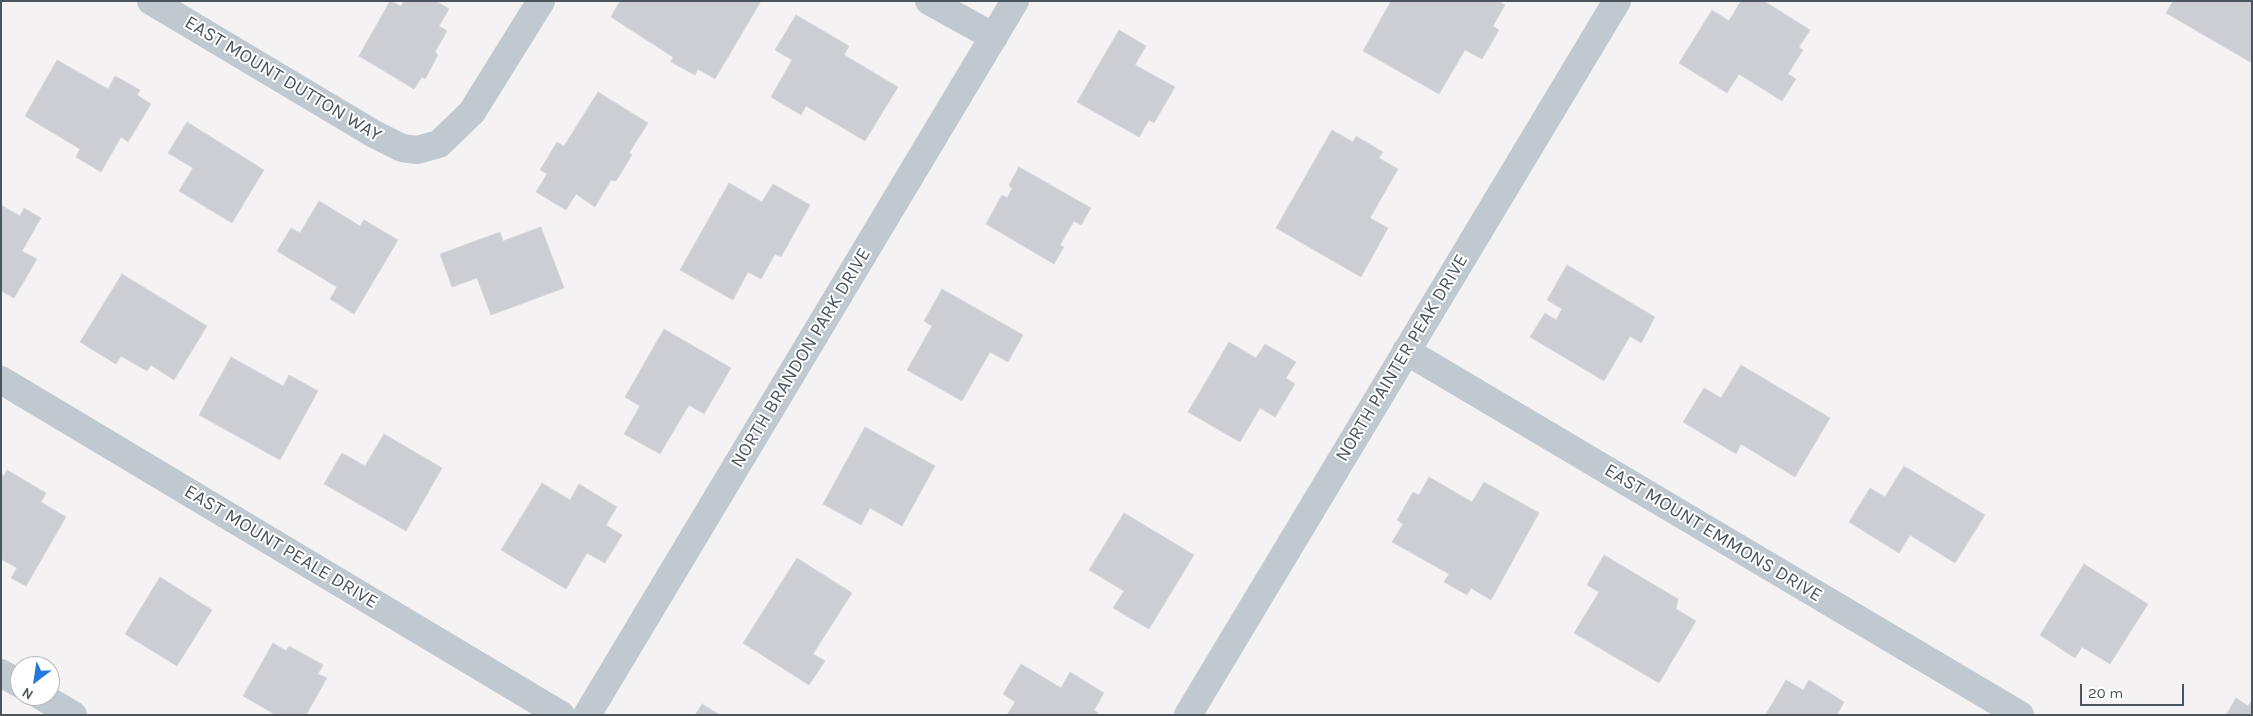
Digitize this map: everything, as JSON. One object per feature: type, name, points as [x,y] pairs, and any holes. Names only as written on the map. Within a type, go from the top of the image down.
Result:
[{"type":"street","name":"EAST MOUNT DUTTON WAY","points":[[151,1],[381,138],[402,148],[417,150],[439,144],[472,112],[541,1]]},
{"type":"street","points":[[929,1],[994,37]]},
{"type":"street","name":"NORTH BRANDON PARK DRIVE","points":[[587,715],[1015,1]]},
{"type":"street","name":"NORTH PAINTER PEAK DRIVE","points":[[1188,715],[1616,1]]},
{"type":"street","name":"EAST MOUNT EMMONS DRIVE","points":[[1406,351],[2020,715]]},
{"type":"street","name":"EAST MOUNT PEALE DRIVE","points":[[1,380],[560,715]]},
{"type":"street","points":[[58,706],[73,715]]},
{"type":"building","points":[[390,1],[401,6],[404,1],[436,1],[449,9],[439,26],[447,31],[435,52],[438,55],[425,79],[422,77],[414,89],[359,56]]},
{"type":"building","points":[[620,1],[761,1],[715,79],[698,69],[695,75],[671,62],[673,57],[611,17]]},
{"type":"building","points":[[1391,1],[1498,1],[1505,5],[1493,26],[1499,30],[1482,59],[1465,50],[1439,94],[1363,51]]},
{"type":"building","points":[[1741,1],[1764,1],[1810,30],[1799,47],[1803,50],[1788,74],[1796,79],[1782,101],[1739,74],[1727,93],[1679,63],[1712,10],[1729,21]]},
{"type":"building","points":[[2173,1],[2252,1],[2252,63],[2166,13]]},
{"type":"building","points":[[796,15],[849,46],[844,55],[898,87],[865,141],[806,106],[801,115],[771,97],[792,60],[775,50]]},
{"type":"building","points":[[1119,30],[1146,46],[1135,65],[1175,87],[1154,123],[1149,120],[1139,137],[1077,102]]},
{"type":"building","points":[[57,60],[108,89],[115,76],[140,90],[137,95],[151,104],[128,142],[121,137],[101,172],[76,157],[80,149],[25,116]]},
{"type":"building","points":[[598,92],[648,123],[629,153],[632,155],[616,181],[611,180],[595,207],[576,194],[566,210],[536,192],[547,174],[540,170],[557,142],[564,146]]},
{"type":"building","points":[[187,122],[264,170],[232,223],[179,191],[193,168],[168,153]]},
{"type":"building","points":[[1332,130],[1353,142],[1356,136],[1383,152],[1379,158],[1398,169],[1370,218],[1388,228],[1361,277],[1276,228]]},
{"type":"building","points":[[1019,167],[1091,208],[1081,225],[1074,221],[1060,245],[1064,247],[1054,264],[986,224],[1002,195],[1007,198],[1012,189],[1009,185]]},
{"type":"building","points":[[729,183],[762,202],[773,184],[810,205],[781,257],[775,254],[761,279],[748,272],[733,300],[680,270]]},
{"type":"building","points":[[319,201],[360,226],[364,220],[398,240],[354,314],[330,299],[337,287],[277,251],[291,228],[300,233]]},
{"type":"building","points":[[1,205],[20,216],[24,208],[41,218],[22,251],[37,259],[14,298],[1,291]]},
{"type":"building","points":[[541,227],[564,288],[491,315],[477,278],[452,287],[440,254],[500,232],[503,241]]},
{"type":"building","points":[[1567,265],[1655,317],[1641,343],[1630,336],[1604,381],[1530,337],[1545,313],[1556,320],[1562,309],[1547,300]]},
{"type":"building","points":[[122,274],[207,326],[174,380],[151,365],[147,371],[121,356],[116,364],[80,342]]},
{"type":"building","points":[[942,289],[1023,335],[1008,362],[990,352],[962,401],[907,370],[932,326],[924,321]]},
{"type":"building","points":[[664,329],[731,368],[704,414],[689,405],[660,454],[624,434],[640,406],[625,397]]},
{"type":"building","points":[[1229,342],[1256,358],[1265,344],[1296,362],[1286,378],[1295,384],[1275,417],[1260,408],[1240,442],[1188,412]]},
{"type":"building","points":[[231,357],[283,386],[289,375],[318,391],[280,460],[199,415]]},
{"type":"building","points":[[1741,365],[1830,418],[1795,477],[1741,444],[1736,454],[1683,422],[1704,388],[1721,398]]},
{"type":"building","points":[[865,427],[935,466],[902,526],[870,508],[861,525],[823,504]]},
{"type":"building","points":[[384,434],[442,468],[406,531],[324,484],[342,453],[365,466]]},
{"type":"building","points":[[1904,466],[1985,515],[1955,563],[1910,535],[1899,553],[1849,522],[1870,488],[1885,497]]},
{"type":"building","points":[[7,470],[46,493],[41,502],[66,517],[26,586],[11,578],[17,568],[1,559],[1,474],[4,476]]},
{"type":"building","points":[[1429,477],[1472,502],[1484,482],[1539,513],[1491,600],[1471,588],[1467,595],[1444,582],[1449,574],[1392,542],[1403,524],[1397,520],[1413,492],[1419,495]]},
{"type":"building","points":[[542,483],[570,500],[579,484],[617,507],[606,525],[622,535],[605,563],[587,553],[566,589],[501,550]]},
{"type":"building","points":[[1124,513],[1194,555],[1149,629],[1113,608],[1124,591],[1089,570]]},
{"type":"building","points":[[1604,555],[1678,599],[1676,609],[1696,621],[1659,683],[1574,633],[1599,592],[1587,585]]},
{"type":"building","points":[[797,558],[852,593],[813,654],[825,661],[809,685],[743,643]]},
{"type":"building","points":[[2084,564],[2148,604],[2110,664],[2082,647],[2075,658],[2040,635]]},
{"type":"building","points":[[160,577],[212,610],[177,666],[125,634]]},
{"type":"building","points":[[273,643],[286,651],[289,646],[323,665],[318,674],[327,678],[306,715],[276,715],[243,696]]},
{"type":"building","points":[[1021,664],[1061,688],[1070,672],[1104,693],[1094,710],[1098,713],[1097,715],[1007,715],[1015,702],[1003,694]]},
{"type":"building","points":[[1786,680],[1803,690],[1809,680],[1844,702],[1837,715],[1766,714]]},
{"type":"building","points":[[2236,698],[2248,706],[2252,700],[2252,715],[2226,715]]},
{"type":"building","points":[[702,704],[720,715],[695,715]]}]
